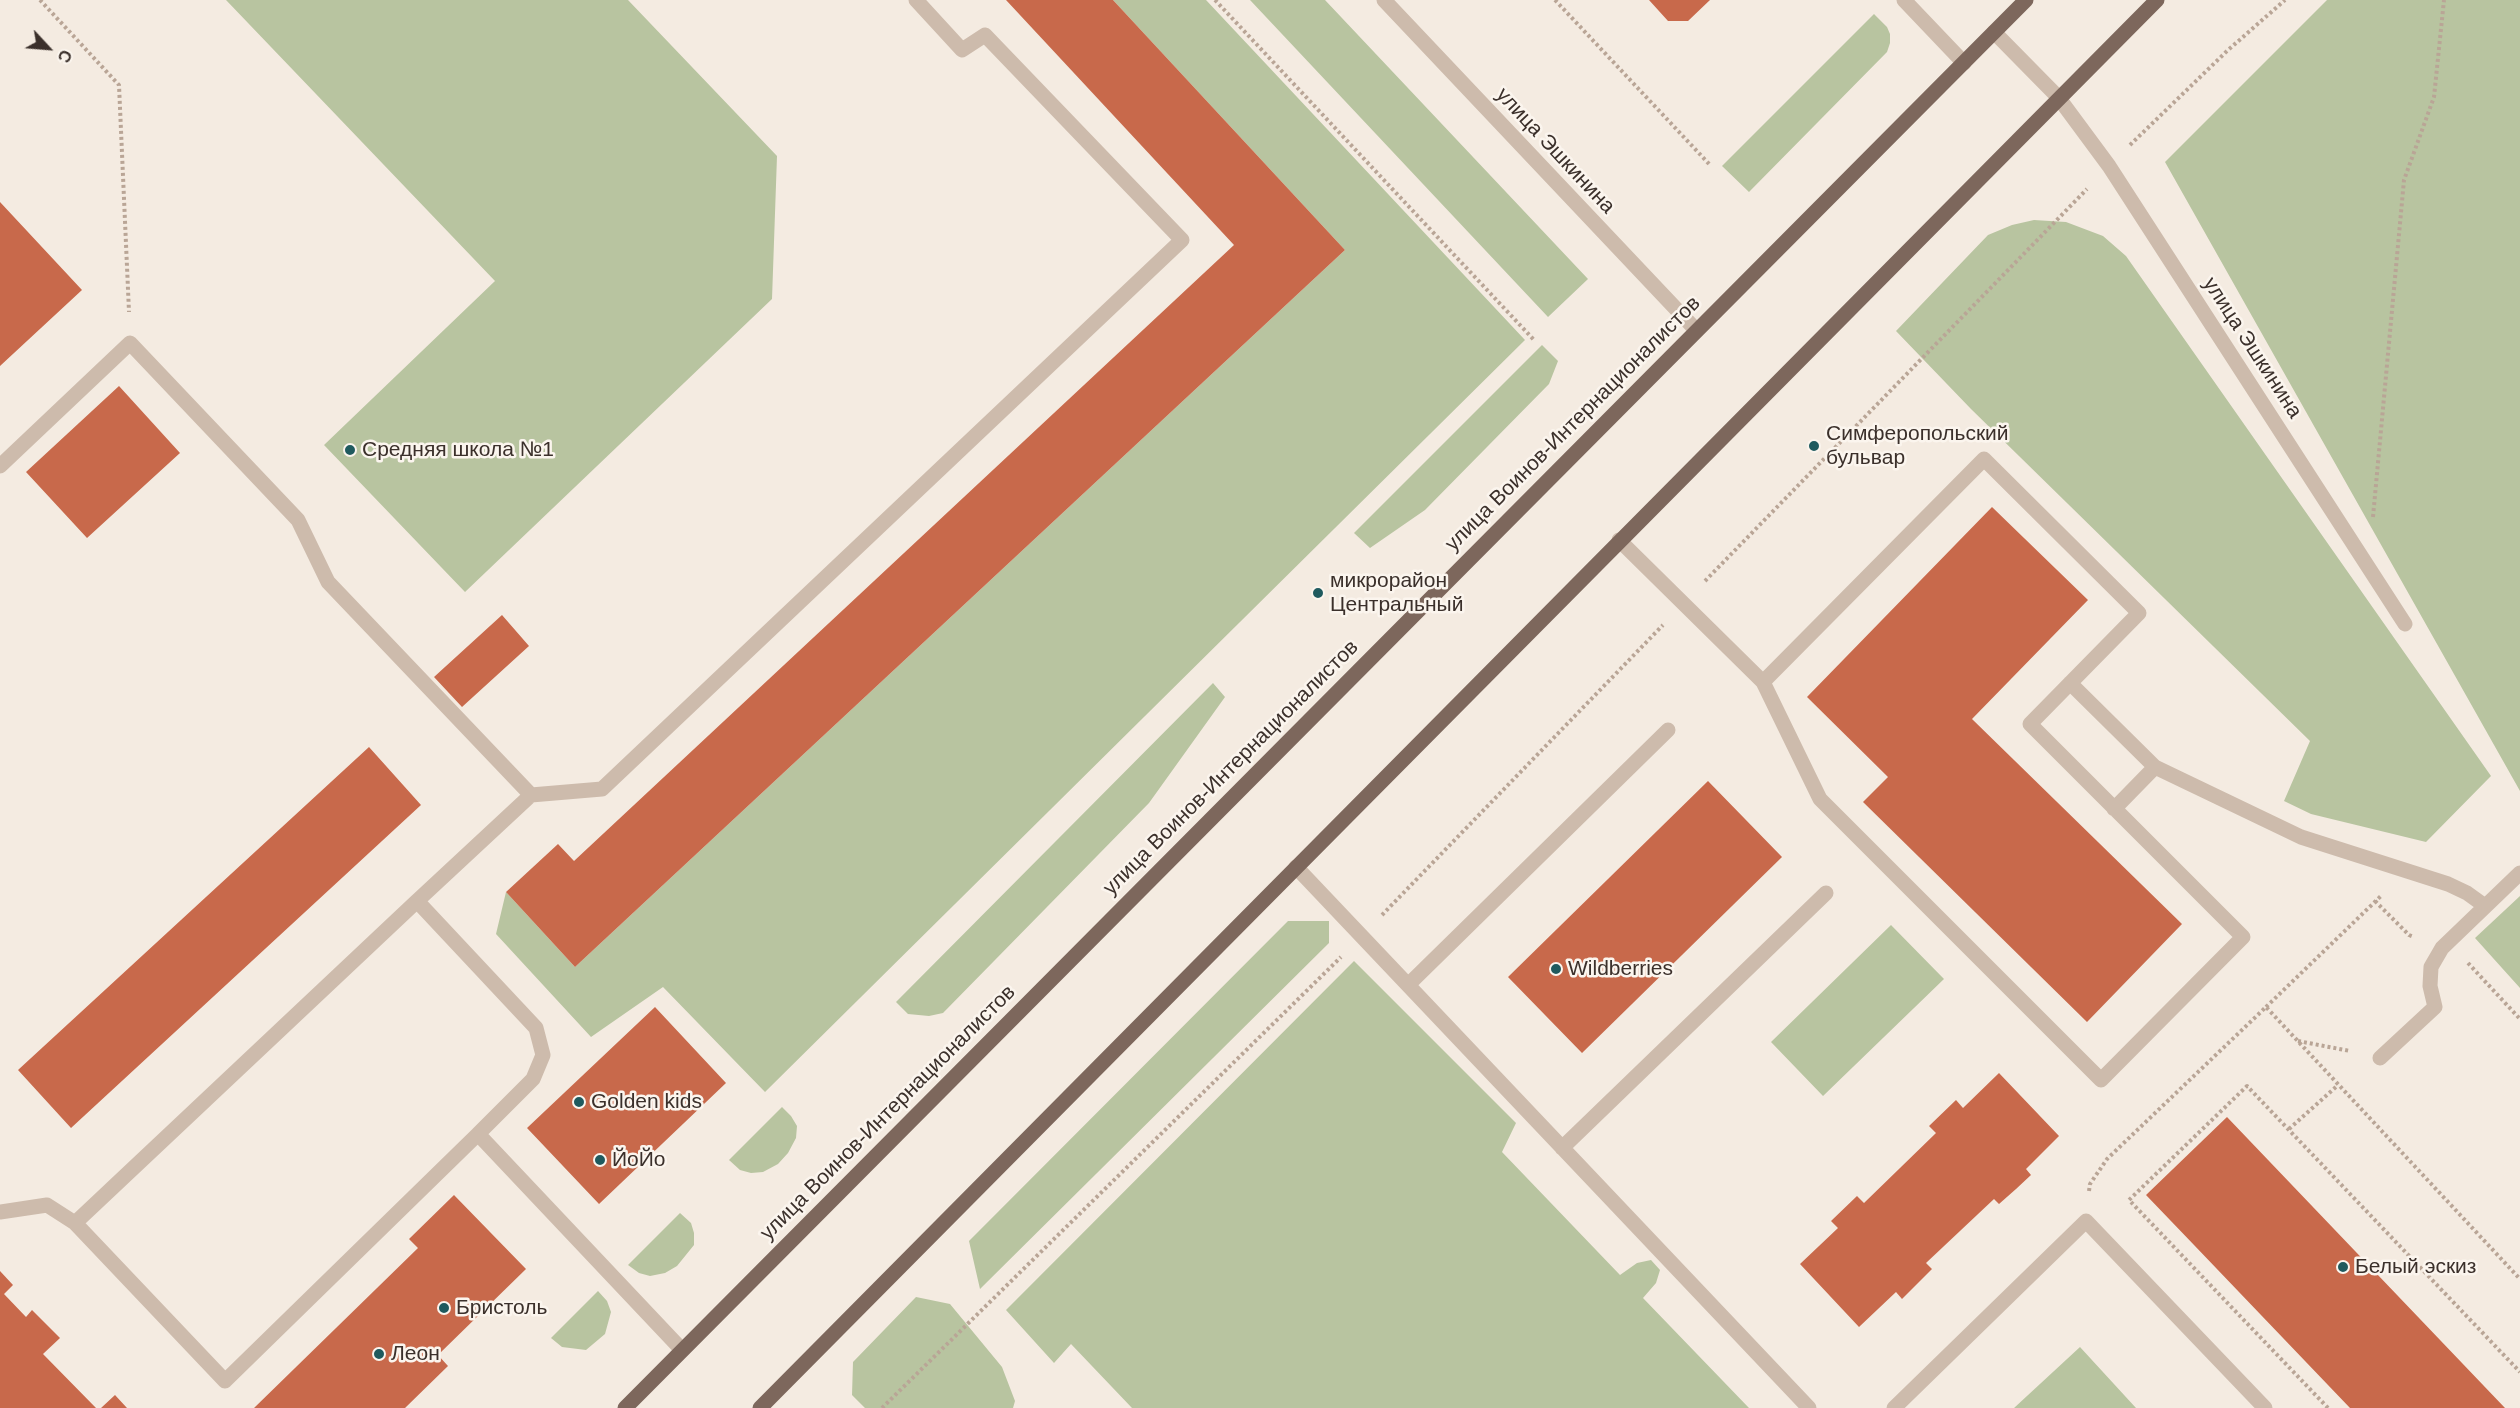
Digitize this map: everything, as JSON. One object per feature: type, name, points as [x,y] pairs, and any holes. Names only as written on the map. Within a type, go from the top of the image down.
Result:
[{"type":"main road","name":"улица Воинов-Интернационалистов","points":[[625,1408],[2026,0]]},
{"type":"main road","points":[[760,1408],[2058,97],[2157,0]]},
{"type":"street","points":[[75,1223],[531,795],[602,789],[1182,240],[985,34],[962,50],[916,0]]},
{"type":"street","name":"улица Эшкинина","points":[[1384,0],[1696,330]]},
{"type":"street","points":[[1904,0],[1964,63]]},
{"type":"street","name":"улица Эшкинина","points":[[1994,32],[2058,97],[2109,166],[2405,624]]},
{"type":"street","points":[[0,466],[130,343],[298,520],[328,582],[531,795]]},
{"type":"street","points":[[1619,540],[1763,682],[1820,800],[2101,1080],[2243,937],[2030,724],[2139,614],[1984,459],[1763,682]]},
{"type":"street","points":[[2070,683],[2155,767],[2301,837],[2448,884],[2467,893],[2485,906]]},
{"type":"street","points":[[1408,985],[1668,730]]},
{"type":"street","points":[[2114,809],[2155,767]]},
{"type":"street","points":[[1296,867],[1809,1408]]},
{"type":"street","points":[[2380,1058],[2434,1007],[2430,986],[2431,967],[2442,948],[2520,873]]},
{"type":"street","points":[[1562,1148],[1826,893]]},
{"type":"street","points":[[0,1212],[47,1205],[75,1223],[225,1381],[533,1079],[543,1055],[536,1028],[417,901]]},
{"type":"street","points":[[478,1134],[682,1350]]},
{"type":"street","points":[[1894,1408],[2086,1221],[2265,1408]]},
{"type":"path","points":[[40,0],[119,85],[130,343]]},
{"type":"path","points":[[1215,0],[1535,341]]},
{"type":"path","points":[[1555,0],[1711,165]]},
{"type":"path","points":[[882,1408],[1362,936],[2109,166],[2228,51],[2285,0]]},
{"type":"path","points":[[2369,568],[2404,180],[2434,97],[2444,0]]},
{"type":"path","points":[[2086,1221],[2090,1184],[2107,1160],[2408,871]]},
{"type":"path","points":[[2266,1007],[2520,1279]]},
{"type":"path","points":[[2298,1041],[2380,1058]]},
{"type":"path","points":[[2289,1129],[2338,1085]]},
{"type":"path","points":[[2328,1408],[2129,1200],[2247,1086],[2520,1372]]},
{"type":"green space","points":[[226,0],[628,0],[777,156],[772,299],[465,592],[324,445],[495,281]]},
{"type":"green space","points":[[1113,0],[1206,0],[1525,340],[765,1092],[663,987],[591,1037],[496,934],[506,892],[575,967],[1345,250]]},
{"type":"green space","points":[[1250,0],[1325,0],[1588,279],[1548,317]]},
{"type":"green space","points":[[2327,0],[2520,0],[2520,791],[2165,162]]},
{"type":"green space","points":[[1874,14],[1887,27],[1890,34],[1887,52],[1749,192],[1722,166]]},
{"type":"green space","points":[[2034,220],[2066,222],[2103,236],[2126,256],[2491,776],[2426,842],[2311,814],[2284,801],[2310,741],[1971,409],[1896,331],[1988,235],[2012,225]]},
{"type":"green space","points":[[1542,345],[1558,361],[1549,384],[1425,510],[1370,548],[1354,533]]},
{"type":"green space","points":[[1213,683],[1225,697],[1149,803],[943,1013],[929,1016],[908,1014],[896,1002]]},
{"type":"green space","points":[[2520,896],[2520,988],[2475,938]]},
{"type":"green space","points":[[1288,921],[1329,921],[1329,943],[980,1289],[969,1241]]},
{"type":"green space","points":[[1891,925],[1944,979],[1823,1096],[1771,1042]]},
{"type":"green space","points":[[1354,961],[1516,1123],[1502,1152],[1620,1275],[1637,1263],[1651,1260],[1660,1270],[1656,1283],[1643,1298],[1749,1408],[1132,1408],[1071,1344],[1054,1363],[1006,1310]]},
{"type":"green space","points":[[782,1107],[797,1126],[796,1138],[788,1153],[778,1164],[763,1172],[751,1173],[740,1170],[729,1160]]},
{"type":"green space","points":[[680,1213],[691,1223],[694,1245],[677,1266],[665,1273],[650,1276],[639,1273],[628,1265]]},
{"type":"green space","points":[[598,1291],[607,1301],[611,1312],[605,1334],[586,1350],[562,1347],[551,1338]]},
{"type":"green space","points":[[916,1297],[950,1304],[1002,1367],[1015,1401],[1013,1408],[865,1408],[852,1395],[853,1362]]},
{"type":"green space","points":[[2080,1347],[2136,1408],[2014,1408]]},
{"type":"building","points":[[1006,0],[1113,0],[1345,250],[575,967],[506,892],[558,844],[574,861],[1234,245]]},
{"type":"building","points":[[1649,0],[1710,0],[1688,21],[1668,21]]},
{"type":"building","points":[[0,202],[82,290],[0,366]]},
{"type":"building","points":[[119,386],[180,453],[87,538],[26,472]]},
{"type":"building","points":[[1992,507],[2088,600],[1972,719],[2182,924],[2087,1022],[1863,802],[1888,777],[1807,697]]},
{"type":"building","points":[[502,615],[529,646],[462,707],[434,677]]},
{"type":"building","points":[[369,747],[421,805],[71,1128],[18,1070]]},
{"type":"building","points":[[1708,781],[1782,857],[1582,1053],[1508,977]]},
{"type":"building","points":[[655,1007],[726,1083],[599,1204],[527,1128]]},
{"type":"building","points":[[1999,1073],[2059,1136],[2026,1169],[2031,1175],[1999,1204],[1994,1199],[1926,1263],[1932,1269],[1902,1299],[1896,1292],[1859,1327],[1800,1264],[1838,1228],[1831,1221],[1857,1196],[1864,1203],[1936,1133],[1929,1126],[1956,1100],[1963,1108]]},
{"type":"building","points":[[2227,1117],[2505,1408],[2350,1408],[2146,1195]]},
{"type":"building","points":[[454,1195],[526,1269],[438,1355],[448,1366],[405,1408],[254,1408],[418,1248],[409,1239]]},
{"type":"building","points":[[0,1271],[13,1285],[4,1294],[26,1317],[32,1310],[60,1338],[43,1354],[96,1408],[0,1408]]},
{"type":"building","points":[[115,1395],[127,1408],[101,1408]]},
{"type":"place","name":"Симферопольский бульвар","points":[[1814,446]]},
{"type":"place","name":"Средняя школа №1","points":[[350,450]]},
{"type":"place","name":"микрорайон Центральный","points":[[1318,593]]},
{"type":"place","name":"Wildberries","points":[[1556,969]]},
{"type":"place","name":"Golden kids","points":[[579,1102]]},
{"type":"place","name":"ЙоЙо","points":[[600,1160]]},
{"type":"place","name":"Белый эскиз","points":[[2343,1267]]},
{"type":"place","name":"Бристоль","points":[[444,1308]]},
{"type":"place","name":"Леон","points":[[379,1354]]}]
